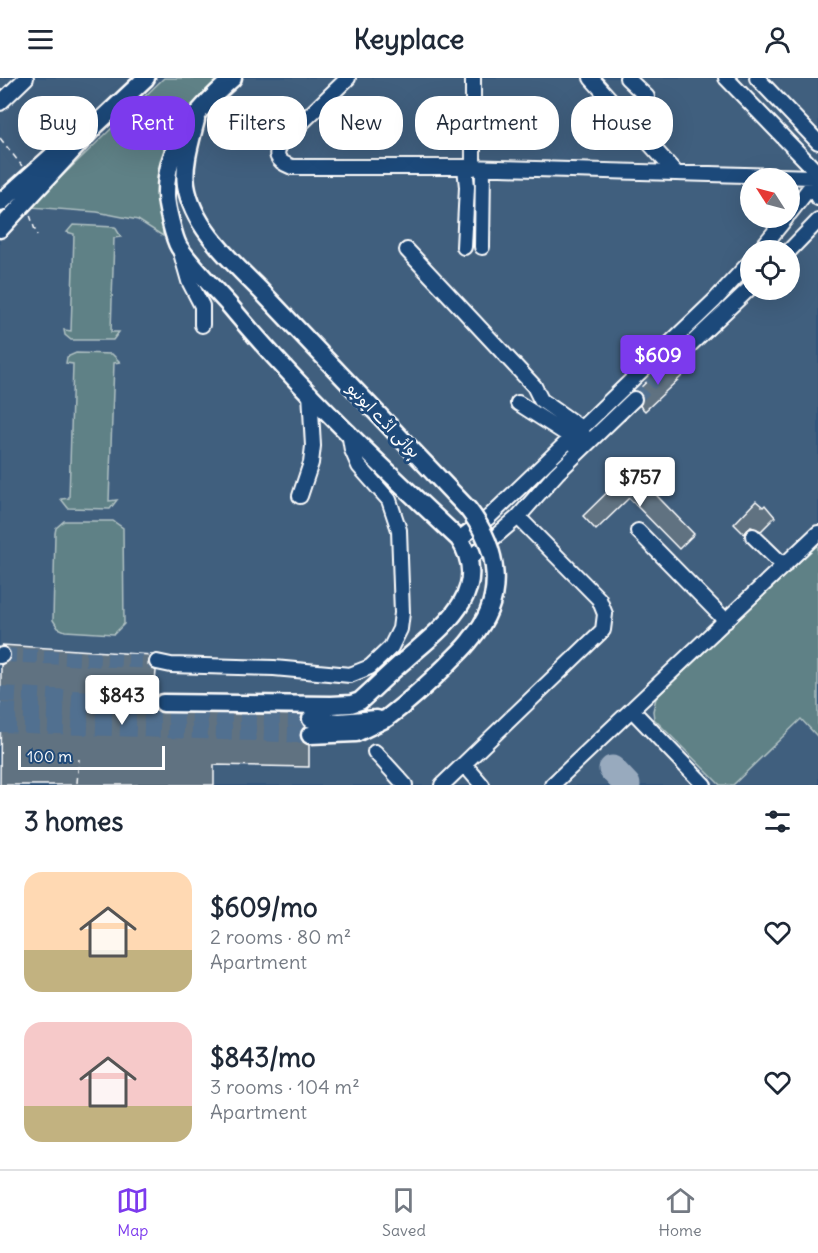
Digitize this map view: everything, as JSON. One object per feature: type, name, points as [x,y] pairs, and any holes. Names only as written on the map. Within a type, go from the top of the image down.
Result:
[{"type":"main road","points":[[98,123],[146,78]]},
{"type":"main road","name":"ہوائی اڈے ایونیو","points":[[233,78],[208,100],[177,140],[169,161],[166,196],[178,246],[252,332],[310,393],[459,539],[469,559]]},
{"type":"main road","name":"ہوائی اڈے ایونیو","points":[[196,117],[188,152],[186,184],[194,212],[218,245],[468,509],[486,534],[495,566],[495,584],[487,615],[481,626],[472,639],[433,678],[387,718],[356,733],[310,727]]},
{"type":"main road","points":[[0,203],[58,150]]},
{"type":"main road","points":[[0,229],[73,150]]},
{"type":"main road","points":[[163,702],[331,705],[360,701],[444,627],[457,612],[468,587],[471,573],[469,559]]},
{"type":"street","points":[[0,103],[26,78]]},
{"type":"street","points":[[348,78],[283,141],[276,150],[276,157],[281,163],[292,167],[474,168],[815,178]]},
{"type":"street","points":[[473,78],[474,168],[482,247]]},
{"type":"street","points":[[591,78],[607,96]]},
{"type":"street","points":[[627,78],[645,96]]},
{"type":"street","points":[[726,78],[815,178]]},
{"type":"street","points":[[757,78],[818,142]]},
{"type":"street","points":[[656,150],[676,173]]},
{"type":"street","points":[[464,247],[467,187],[474,168]]},
{"type":"street","points":[[800,199],[815,178]]},
{"type":"street","points":[[800,240],[818,221]]},
{"type":"street","points":[[768,240],[778,228]]},
{"type":"street","points":[[178,246],[189,281],[202,306],[202,325]]},
{"type":"street","points":[[407,250],[534,386],[541,400],[576,433],[582,448]]},
{"type":"street","points":[[459,539],[489,517],[714,301],[740,273]]},
{"type":"street","points":[[671,363],[740,297]]},
{"type":"street","points":[[300,496],[311,464],[313,446],[310,393]]},
{"type":"street","points":[[469,559],[518,517],[582,448],[629,403],[614,396]]},
{"type":"street","points":[[518,403],[576,433]]},
{"type":"street","points":[[157,662],[350,675],[360,673],[381,660],[400,629],[399,530],[395,512],[379,487],[359,466],[352,450],[349,432]]},
{"type":"street","points":[[442,785],[603,630],[605,614],[599,599],[518,517]]},
{"type":"street","points":[[638,531],[726,621]]},
{"type":"street","points":[[552,785],[818,533]]},
{"type":"street","points":[[753,536],[784,566]]},
{"type":"street","points":[[632,711],[704,785]]},
{"type":"street","points":[[375,752],[405,785]]},
{"type":"street","points":[[464,764],[482,785]]},
{"type":"path","points":[[0,138],[30,176]]},
{"type":"path","points":[[30,216],[37,236]]},
{"type":"path","points":[[77,783],[79,759]]},
{"type":"shaded area","points":[[0,78],[818,78],[818,785],[0,785]]},
{"type":"green space","points":[[164,78],[226,78],[195,106],[195,96],[145,96]]},
{"type":"green space","points":[[110,130],[110,150],[180,150],[162,213],[163,236],[138,220],[97,212],[30,207],[89,150],[98,150],[98,142]]},
{"type":"green space","points":[[73,225],[115,227],[121,237],[114,238],[111,332],[119,332],[113,340],[71,340],[65,335],[64,330],[71,331],[74,234],[67,232]]},
{"type":"green space","points":[[76,353],[112,354],[120,362],[114,363],[109,501],[117,500],[110,509],[68,508],[61,499],[69,498],[73,364],[66,363],[67,357]]},
{"type":"green space","points":[[64,521],[113,521],[123,528],[124,624],[114,634],[65,631],[58,628],[53,620],[55,533],[56,528]]},
{"type":"green space","points":[[818,544],[818,737],[801,719],[733,785],[720,785],[654,719],[656,698]]},
{"type":"building","points":[[663,366],[668,371],[677,369],[683,375],[645,411],[640,406],[643,396],[637,391]]},
{"type":"building","points":[[631,469],[694,534],[679,549],[629,498],[596,530],[583,516]]},
{"type":"building","points":[[756,501],[763,507],[765,505],[775,517],[761,531],[751,527],[744,534],[734,524]]},
{"type":"building","points":[[2,645],[152,655],[148,664],[156,671],[153,703],[157,712],[302,715],[301,723],[304,727],[300,736],[302,741],[309,745],[309,767],[214,765],[214,785],[0,785],[1,665],[9,660],[11,655],[10,650]]},
{"type":"taxiway","points":[[612,769],[627,785]]},
{"type":"tunnel","points":[[634,399],[671,363]]},
{"type":"tunnel","points":[[2,655],[157,662]]},
{"type":"tunnel","points":[[0,694],[163,703]]},
{"type":"tunnel","points":[[0,711],[311,719]]},
{"type":"tunnel","points":[[0,724],[310,735]]}]
